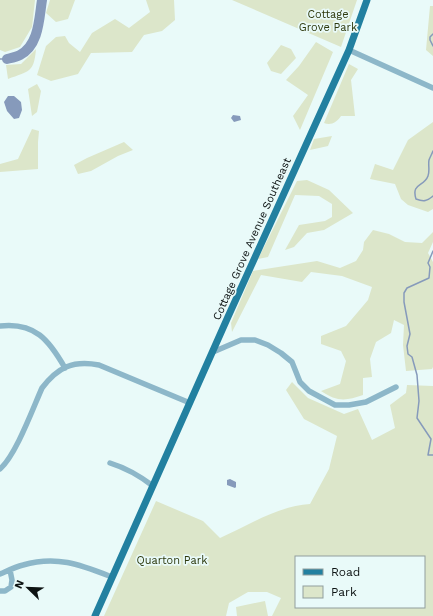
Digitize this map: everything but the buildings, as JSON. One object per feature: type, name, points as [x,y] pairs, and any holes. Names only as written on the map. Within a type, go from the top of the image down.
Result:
[{"type":"main road","name":"Cottage Grove Avenue Southeast","points":[[95,616],[212,352],[349,50],[367,0]]},
{"type":"street","points":[[349,50],[433,88]]},
{"type":"street","points":[[0,326],[13,325],[25,327],[37,333],[47,340],[65,368]]},
{"type":"street","points":[[212,352],[241,340],[255,340],[281,353],[292,362],[300,382],[309,391],[334,405],[349,405],[366,402],[396,387]]},
{"type":"street","points":[[0,469],[14,450],[42,388],[58,371],[75,364],[86,363],[99,365],[190,403]]},
{"type":"street","points":[[110,463],[136,474],[153,486]]},
{"type":"street","points":[[0,574],[22,565],[62,561],[81,565],[112,577]]},
{"type":"street","points":[[0,591],[5,591],[11,587],[12,580],[10,570]]},
{"type":"green space","points":[[0,0],[35,0],[32,27],[20,47],[5,52],[0,50]]},
{"type":"green space","points":[[50,0],[75,0],[68,19],[56,22],[46,13]]},
{"type":"green space","points":[[146,0],[174,0],[175,20],[162,31],[144,35],[132,52],[91,53],[78,74],[51,81],[37,75],[46,46],[56,37],[65,36],[69,43],[80,52],[92,33],[115,19],[129,28],[150,12]]},
{"type":"green space","name":"Cottage Grove Park","points":[[232,0],[357,0],[341,47]]},
{"type":"green space","points":[[430,6],[433,6],[433,56],[426,50]]},
{"type":"green space","points":[[316,42],[333,52],[300,130],[293,116],[308,95],[286,80],[299,66]]},
{"type":"green space","points":[[281,45],[291,49],[296,58],[281,74],[271,71],[267,63]]},
{"type":"green space","points":[[36,49],[32,67],[26,72],[8,79],[6,65],[21,64]]},
{"type":"green space","points":[[349,64],[358,69],[351,80],[355,116],[341,116],[334,123],[324,123]]},
{"type":"green space","points":[[37,84],[41,91],[37,112],[32,116],[28,89]]},
{"type":"green space","points":[[433,122],[433,209],[428,212],[408,205],[401,199],[395,184],[370,179],[375,164],[393,170],[408,140]]},
{"type":"green space","points":[[32,129],[39,131],[38,169],[0,172],[0,164],[18,159]]},
{"type":"green space","points":[[332,136],[328,146],[310,150],[314,139]]},
{"type":"green space","points":[[124,142],[133,150],[118,156],[91,171],[78,174],[74,165]]},
{"type":"green space","points":[[307,180],[329,190],[353,213],[324,230],[307,233],[294,247],[285,250],[299,225],[325,221],[332,217],[332,204],[319,196],[295,195],[268,257],[258,259],[297,181]]},
{"type":"green space","points":[[373,230],[389,234],[405,242],[422,243],[433,232],[433,242],[428,253],[433,262],[432,369],[406,371],[403,345],[404,325],[394,320],[391,333],[376,342],[370,359],[372,377],[363,378],[363,395],[346,399],[337,399],[321,391],[340,384],[346,361],[341,351],[321,344],[321,336],[346,326],[368,300],[372,287],[342,276],[311,272],[302,282],[261,275],[232,332],[231,323],[253,271],[317,261],[340,268],[356,261],[363,250],[364,242]]},
{"type":"green space","name":"Quarton Park","points":[[292,382],[308,398],[344,414],[358,409],[372,440],[395,428],[390,405],[406,393],[407,385],[433,386],[433,616],[272,616],[281,598],[267,592],[248,592],[229,603],[226,616],[104,616],[156,501],[203,521],[220,538],[275,512],[287,508],[310,504],[329,469],[337,436],[304,419],[286,390]]},
{"type":"green space","points":[[265,601],[268,616],[237,616],[236,607]]},
{"type":"water","points":[[8,96],[14,96],[21,102],[22,110],[19,118],[14,119],[7,111],[4,102]]},
{"type":"water","points":[[233,115],[240,116],[241,120],[234,122],[231,118]]},
{"type":"water","points":[[230,479],[236,482],[235,488],[227,485],[227,480]]},
{"type":"waterway","points":[[7,59],[20,55],[31,45],[35,38],[39,23],[42,0]]},
{"type":"waterway","points":[[433,34],[430,37],[433,46]]},
{"type":"waterway","points":[[0,59],[7,59]]},
{"type":"waterway","points":[[433,151],[429,160],[428,176],[415,190],[416,199],[423,201],[433,196]]},
{"type":"waterway","points":[[433,251],[428,263],[430,267],[429,278],[407,288],[404,293],[404,302],[410,334],[407,346],[408,354],[412,357],[417,375],[419,401],[417,418],[431,439],[428,455],[433,455]]}]
